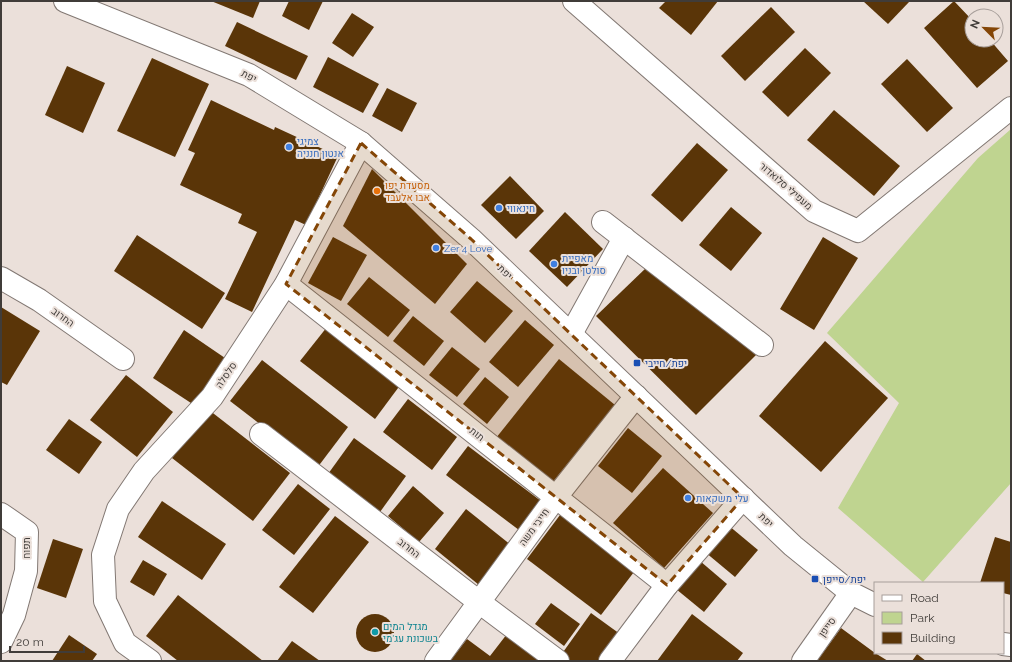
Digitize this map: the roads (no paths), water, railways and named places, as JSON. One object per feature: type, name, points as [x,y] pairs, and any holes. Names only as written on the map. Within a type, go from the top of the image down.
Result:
[{"type":"street","name":"יפת","points":[[66,1],[249,75],[361,143],[471,239],[793,546],[851,593],[874,604]]},
{"type":"street","name":"מעפילי סלואדור","points":[[574,1],[814,211],[858,230],[1011,108]]},
{"type":"street","name":"סלסלה","points":[[150,661],[125,643],[105,601],[103,555],[118,509],[144,471],[212,397],[286,284],[361,143]]},
{"type":"street","points":[[603,222],[762,345]]},
{"type":"street","points":[[571,334],[624,238]]},
{"type":"street","name":"החרוב","points":[[1,278],[39,300],[123,359]]},
{"type":"street","name":"תות","points":[[286,284],[667,585]]},
{"type":"street","name":"חייבי משה","points":[[436,661],[556,496],[636,396]]},
{"type":"street","name":"החרוב","points":[[261,434],[558,661]]},
{"type":"street","points":[[610,661],[667,585],[743,498]]},
{"type":"street","name":"תפוח","points":[[1,514],[27,532],[26,571],[14,615],[1,642]]},
{"type":"street","name":"סייפן","points":[[803,661],[851,593]]},
{"type":"place","name":"צמיגי אנטון חנניה","points":[[289,147]]},
{"type":"place","name":"מסעדת יפו אבו אלעבד","points":[[377,191]]},
{"type":"place","name":"חינאווי","points":[[499,208]]},
{"type":"place","name":"Zer 4 Love","points":[[436,248]]},
{"type":"place","name":"מאפיית סולטן ובניו","points":[[554,264]]},
{"type":"place","name":"יפת/חייבי","points":[[637,363]]},
{"type":"place","name":"עלי משקאות","points":[[688,498]]},
{"type":"place","name":"יפת/סייפן","points":[[815,579]]},
{"type":"place","name":"מגדל המים בשכונת עג'מי","points":[[375,632]]}]
